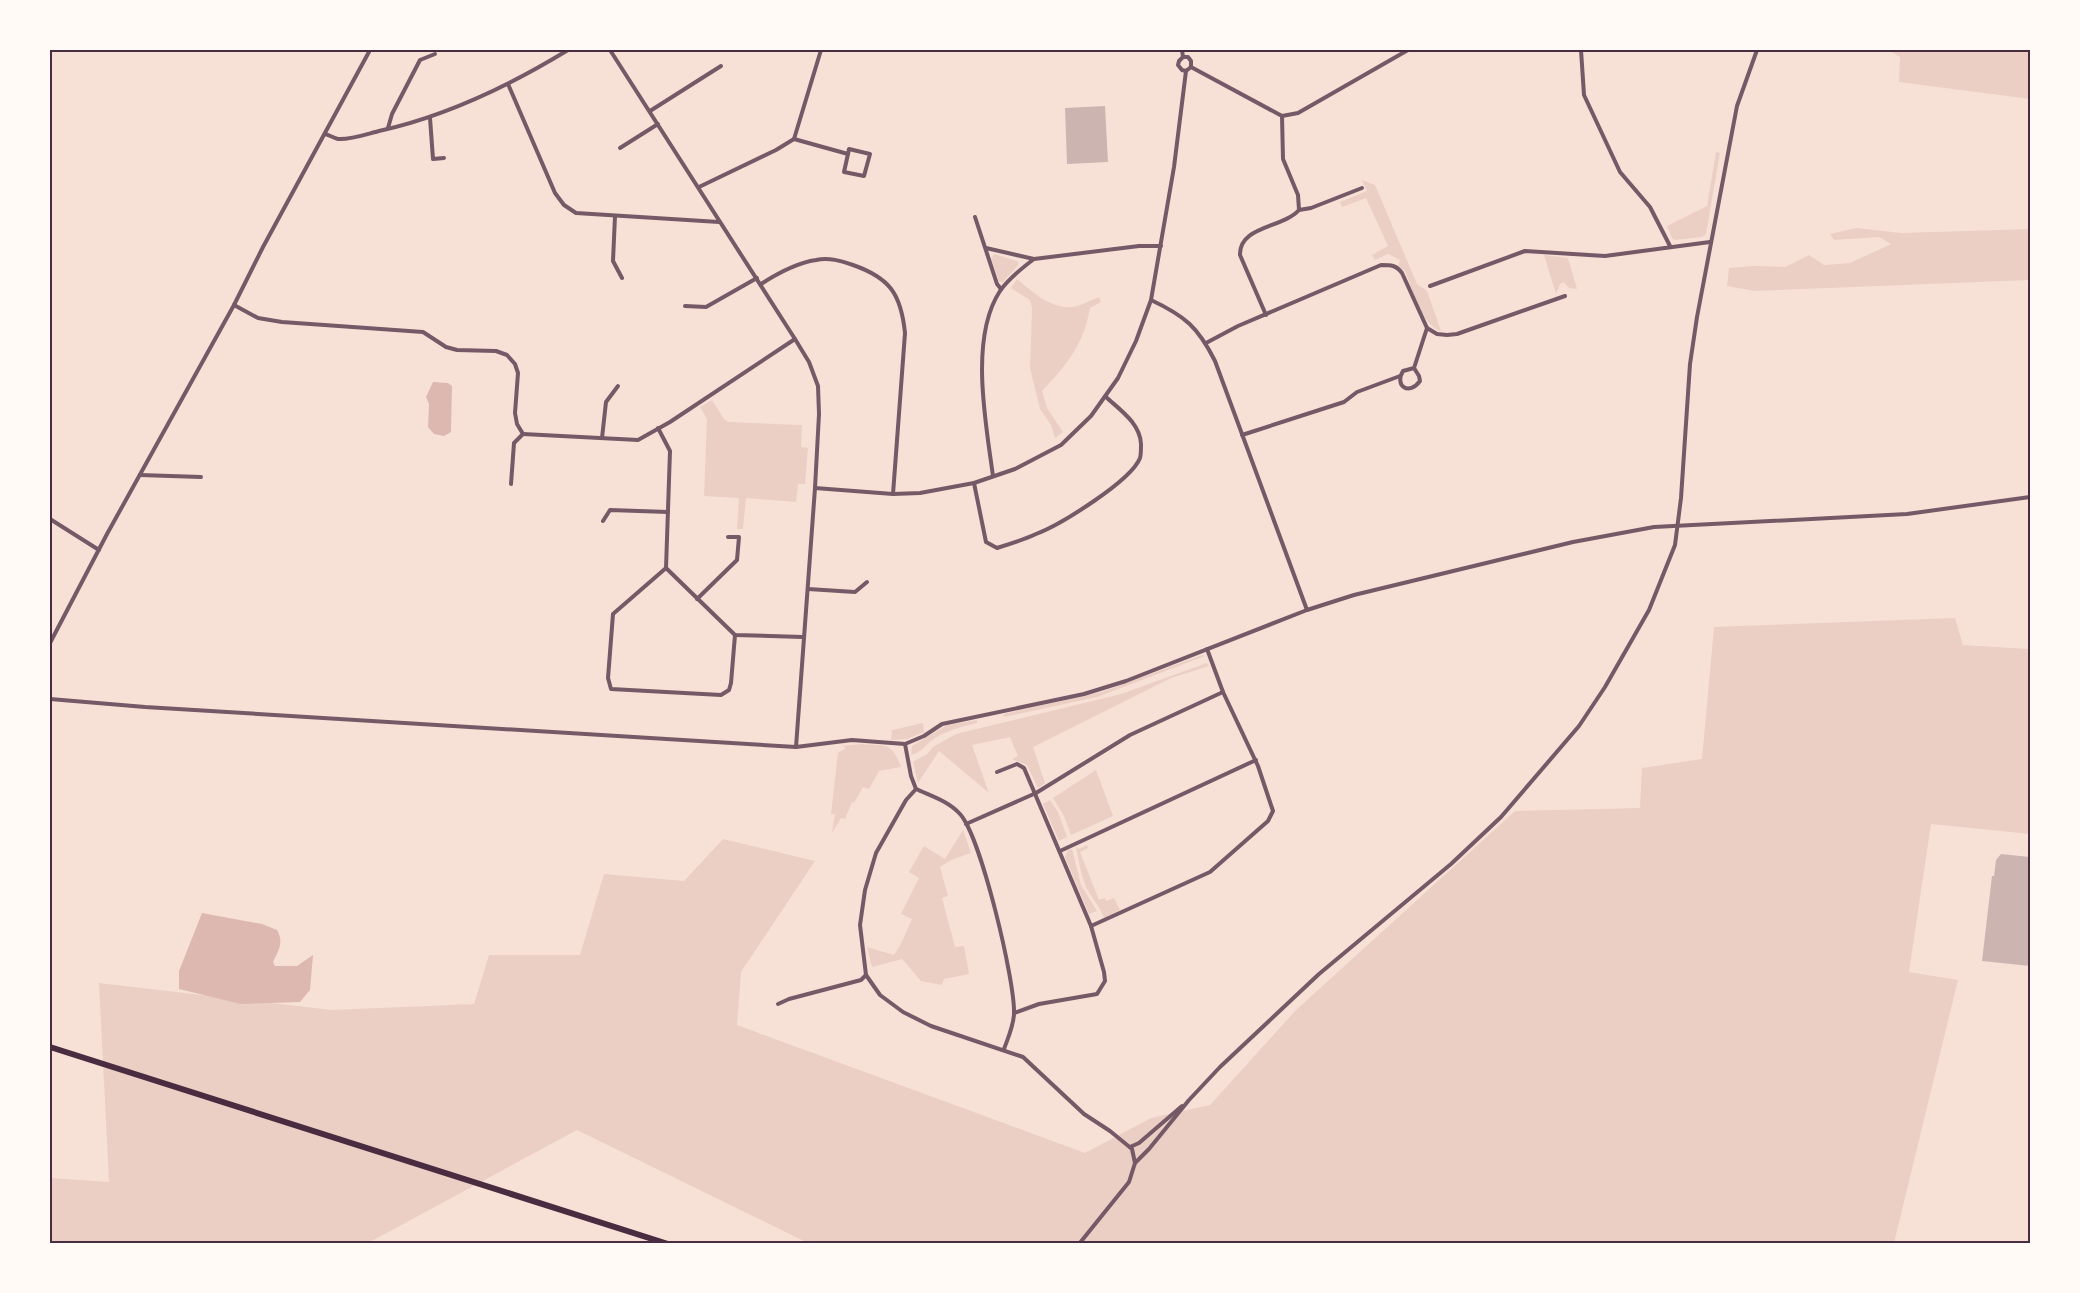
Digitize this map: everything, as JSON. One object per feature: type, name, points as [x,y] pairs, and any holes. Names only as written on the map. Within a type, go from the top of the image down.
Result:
[{"type":"main road","points":[[50,1047],[668,1244]]},
{"type":"street","points":[[50,643],[370,50]]},
{"type":"street","points":[[325,134],[339,139],[430,118],[465,105],[508,84],[568,50]]},
{"type":"street","points":[[610,50],[761,284],[809,362],[818,386],[819,414],[815,488],[796,747]]},
{"type":"street","points":[[699,187],[794,139],[821,50]]},
{"type":"street","points":[[1182,50],[1183,57]]},
{"type":"street","points":[[1191,67],[1282,116],[1298,113],[1408,50]]},
{"type":"street","points":[[1581,50],[1584,95],[1620,172],[1650,207],[1670,247]]},
{"type":"street","points":[[1135,1163],[1220,1067],[1319,974],[1451,864],[1501,817],[1579,726],[1605,687],[1649,610],[1675,545],[1681,498],[1690,364],[1710,242],[1737,106],[1757,50]]},
{"type":"street","points":[[388,129],[392,114],[420,60],[435,54]]},
{"type":"street","points":[[1183,57],[1188,57],[1191,67]]},
{"type":"street","points":[[1183,57],[1178,65],[1186,70]]},
{"type":"street","points":[[650,111],[721,66]]},
{"type":"street","points":[[1186,70],[1191,67]]},
{"type":"street","points":[[815,488],[893,494],[920,493],[974,483],[1015,469],[1061,445],[1091,416],[1118,378],[1136,341],[1151,300],[1174,167],[1186,70]]},
{"type":"street","points":[[508,84],[555,193],[564,205],[576,213],[720,222]]},
{"type":"street","points":[[1282,116],[1283,159],[1300,201],[1299,210]]},
{"type":"street","points":[[430,118],[433,159],[444,158]]},
{"type":"street","points":[[620,148],[658,124]]},
{"type":"street","points":[[794,139],[848,154]]},
{"type":"street","points":[[849,149],[870,154],[864,176],[844,171],[848,154],[849,149]]},
{"type":"street","points":[[1266,315],[1240,255],[1240,247],[1245,239],[1251,234],[1289,219],[1299,210],[1311,208],[1362,188]]},
{"type":"street","points":[[615,216],[613,261],[622,278]]},
{"type":"street","points":[[975,217],[996,284],[1001,289]]},
{"type":"street","points":[[1430,286],[1525,251],[1605,256],[1710,242]]},
{"type":"street","points":[[985,248],[1034,259],[1139,246],[1161,246]]},
{"type":"street","points":[[761,284],[798,265],[818,259],[839,260],[880,277],[895,294],[902,310],[905,333],[893,494]]},
{"type":"street","points":[[993,476],[982,378],[988,321],[1001,289],[1034,259]]},
{"type":"street","points":[[1206,343],[1217,336],[1372,268],[1391,265],[1402,273],[1427,328],[1437,334],[1457,334],[1565,296]]},
{"type":"street","points":[[685,306],[706,307],[757,278]]},
{"type":"street","points":[[1151,300],[1178,313],[1206,343],[1215,361],[1307,610]]},
{"type":"street","points":[[234,305],[258,318],[282,322],[423,332],[457,350],[496,351],[507,356],[515,364],[518,373],[515,413],[517,424],[523,434]]},
{"type":"street","points":[[1414,368],[1427,328]]},
{"type":"street","points":[[511,484],[514,443],[523,434],[638,440],[795,339]]},
{"type":"street","points":[[1414,368],[1420,381],[1414,388],[1403,387],[1400,376],[1403,371],[1414,368]]},
{"type":"street","points":[[1242,435],[1344,402],[1357,392],[1400,376]]},
{"type":"street","points":[[602,438],[606,402],[618,386]]},
{"type":"street","points":[[974,483],[986,542],[997,548],[1037,534],[1072,517],[1132,469],[1140,458],[1141,443],[1132,421],[1106,397]]},
{"type":"street","points":[[658,428],[670,451],[666,568],[613,614],[608,678],[611,689],[721,695],[729,690],[732,683],[735,635]]},
{"type":"street","points":[[140,475],[201,477]]},
{"type":"street","points":[[50,699],[144,707],[796,747],[852,740],[905,744],[924,736],[942,724],[1084,694],[1126,681],[1307,610],[1354,595],[1573,542],[1678,525],[1907,514],[2031,497]]},
{"type":"street","points":[[603,521],[609,510],[668,512]]},
{"type":"street","points":[[50,519],[99,550]]},
{"type":"street","points":[[697,599],[737,560],[739,537],[728,537]]},
{"type":"street","points":[[666,568],[735,635],[803,637]]},
{"type":"street","points":[[808,589],[855,592],[867,582]]},
{"type":"street","points":[[1091,926],[1210,872],[1268,821],[1273,810],[1256,760],[1223,692],[1207,649]]},
{"type":"street","points":[[966,824],[1036,794],[1130,735],[1223,692]]},
{"type":"street","points":[[905,744],[916,789],[941,800],[960,814],[979,853],[1003,944],[1014,1013],[1004,1049]]},
{"type":"street","points":[[1060,851],[1256,760]]},
{"type":"street","points":[[997,772],[1017,764],[1021,765],[1036,794],[1091,926],[1105,981],[1097,994],[1040,1004],[1014,1013]]},
{"type":"street","points":[[916,789],[906,800],[876,853],[865,890],[860,925],[866,975],[880,995],[903,1012],[932,1026],[1023,1057],[1084,1114],[1130,1147],[1135,1156],[1135,1163],[1129,1182],[1079,1244]]},
{"type":"street","points":[[778,1004],[861,980],[866,975]]},
{"type":"street","points":[[1130,1147],[1139,1143],[1189,1100]]},
{"type":"lane","points":[[50,1139],[51,1144]]},
{"type":"shaded area","points":[[1888,50],[2030,50],[2030,99],[1899,82],[1900,57]]},
{"type":"shaded area","points":[[1716,152],[1720,153],[1706,234],[1702,237],[1675,240],[1667,226],[1707,206]]},
{"type":"shaded area","points":[[1362,180],[1375,185],[1417,284],[1427,291],[1441,331],[1434,328],[1423,314],[1405,271],[1398,266],[1400,260],[1388,254],[1375,260],[1372,255],[1388,246],[1366,198],[1342,207],[1340,202],[1367,191]]},
{"type":"shaded area","points":[[1856,228],[1901,233],[2030,229],[2030,280],[1755,291],[1727,286],[1729,268],[1785,267],[1809,255],[1824,265],[1850,263],[1891,244],[1879,237],[1834,240],[1830,234]]},
{"type":"shaded area","points":[[994,254],[1017,261],[1019,264],[1003,282],[999,282],[991,258]]},
{"type":"shaded area","points":[[1544,255],[1568,258],[1577,289],[1569,288],[1564,282],[1560,284],[1556,294]]},
{"type":"shaded area","points":[[1017,279],[1042,299],[1056,305],[1075,306],[1099,297],[1101,302],[1090,308],[1079,343],[1059,372],[1042,391],[1047,408],[1063,432],[1055,438],[1051,425],[1040,409],[1030,368],[1032,308],[1030,300],[1011,288]]},
{"type":"shaded area","points":[[433,382],[448,383],[452,386],[451,432],[444,436],[434,434],[428,427],[429,404],[426,397]]},
{"type":"shaded area","points":[[712,400],[728,422],[802,425],[801,447],[808,448],[805,484],[798,484],[796,502],[746,498],[743,529],[737,529],[739,498],[704,496],[707,419],[700,407]]},
{"type":"shaded area","points":[[1955,618],[1963,645],[2030,649],[2030,834],[1931,824],[1909,972],[1958,980],[1894,1243],[808,1243],[577,1130],[368,1243],[50,1243],[50,1178],[109,1182],[99,983],[332,1010],[474,1004],[489,955],[580,955],[604,874],[684,881],[723,839],[815,861],[741,972],[737,1025],[1085,1153],[1151,1118],[1210,1105],[1296,1010],[1515,811],[1640,808],[1642,768],[1702,759],[1714,627]]},
{"type":"shaded area","points":[[1202,655],[1205,656],[1097,697],[1004,717],[1004,714],[1102,692]]},
{"type":"shaded area","points":[[1207,663],[1209,666],[1171,678],[1033,747],[1045,783],[1038,788],[1027,765],[1012,759],[1018,756],[1010,737],[972,745],[989,793],[939,751],[918,783],[913,762],[956,734],[1121,694]]},
{"type":"shaded area","points":[[977,720],[977,723],[941,735],[911,755],[912,746],[947,725]]},
{"type":"shaded area","points":[[923,723],[924,732],[907,739],[891,740],[892,730]]},
{"type":"shaded area","points":[[861,744],[887,746],[898,759],[901,767],[879,771],[869,789],[863,787],[854,803],[852,802],[845,819],[841,818],[832,833],[835,814],[831,814],[838,753],[846,748],[843,746]]},
{"type":"shaded area","points":[[1096,770],[1113,816],[1071,835],[1064,816],[1053,798]]},
{"type":"shaded area","points":[[1050,800],[1058,812],[1067,837],[1059,841],[1043,804]]},
{"type":"shaded area","points":[[963,830],[971,853],[951,860],[940,867],[948,896],[942,898],[955,947],[964,946],[969,974],[944,979],[942,985],[921,981],[902,959],[872,967],[867,947],[894,955],[912,919],[901,914],[919,878],[909,872],[924,846],[945,859]]},
{"type":"shaded area","points":[[1087,845],[1088,848],[1080,852],[1099,900],[1105,898],[1106,901],[1114,898],[1120,910],[1104,918],[1087,889],[1080,868],[1076,847],[1079,849]]},
{"type":"shaded area","points":[[1072,849],[1081,885],[1097,911],[1089,914],[1065,857],[1068,850]]},
{"type":"shaded area","points":[[202,913],[262,924],[277,930],[280,942],[273,962],[275,966],[297,966],[313,955],[310,990],[300,1002],[241,1004],[179,989],[179,971]]},
{"type":"building","points":[[1105,106],[1108,162],[1067,164],[1065,108]]},
{"type":"building","points":[[2001,854],[2030,857],[2030,966],[1982,961],[1992,876],[1994,876],[1996,860]]}]
